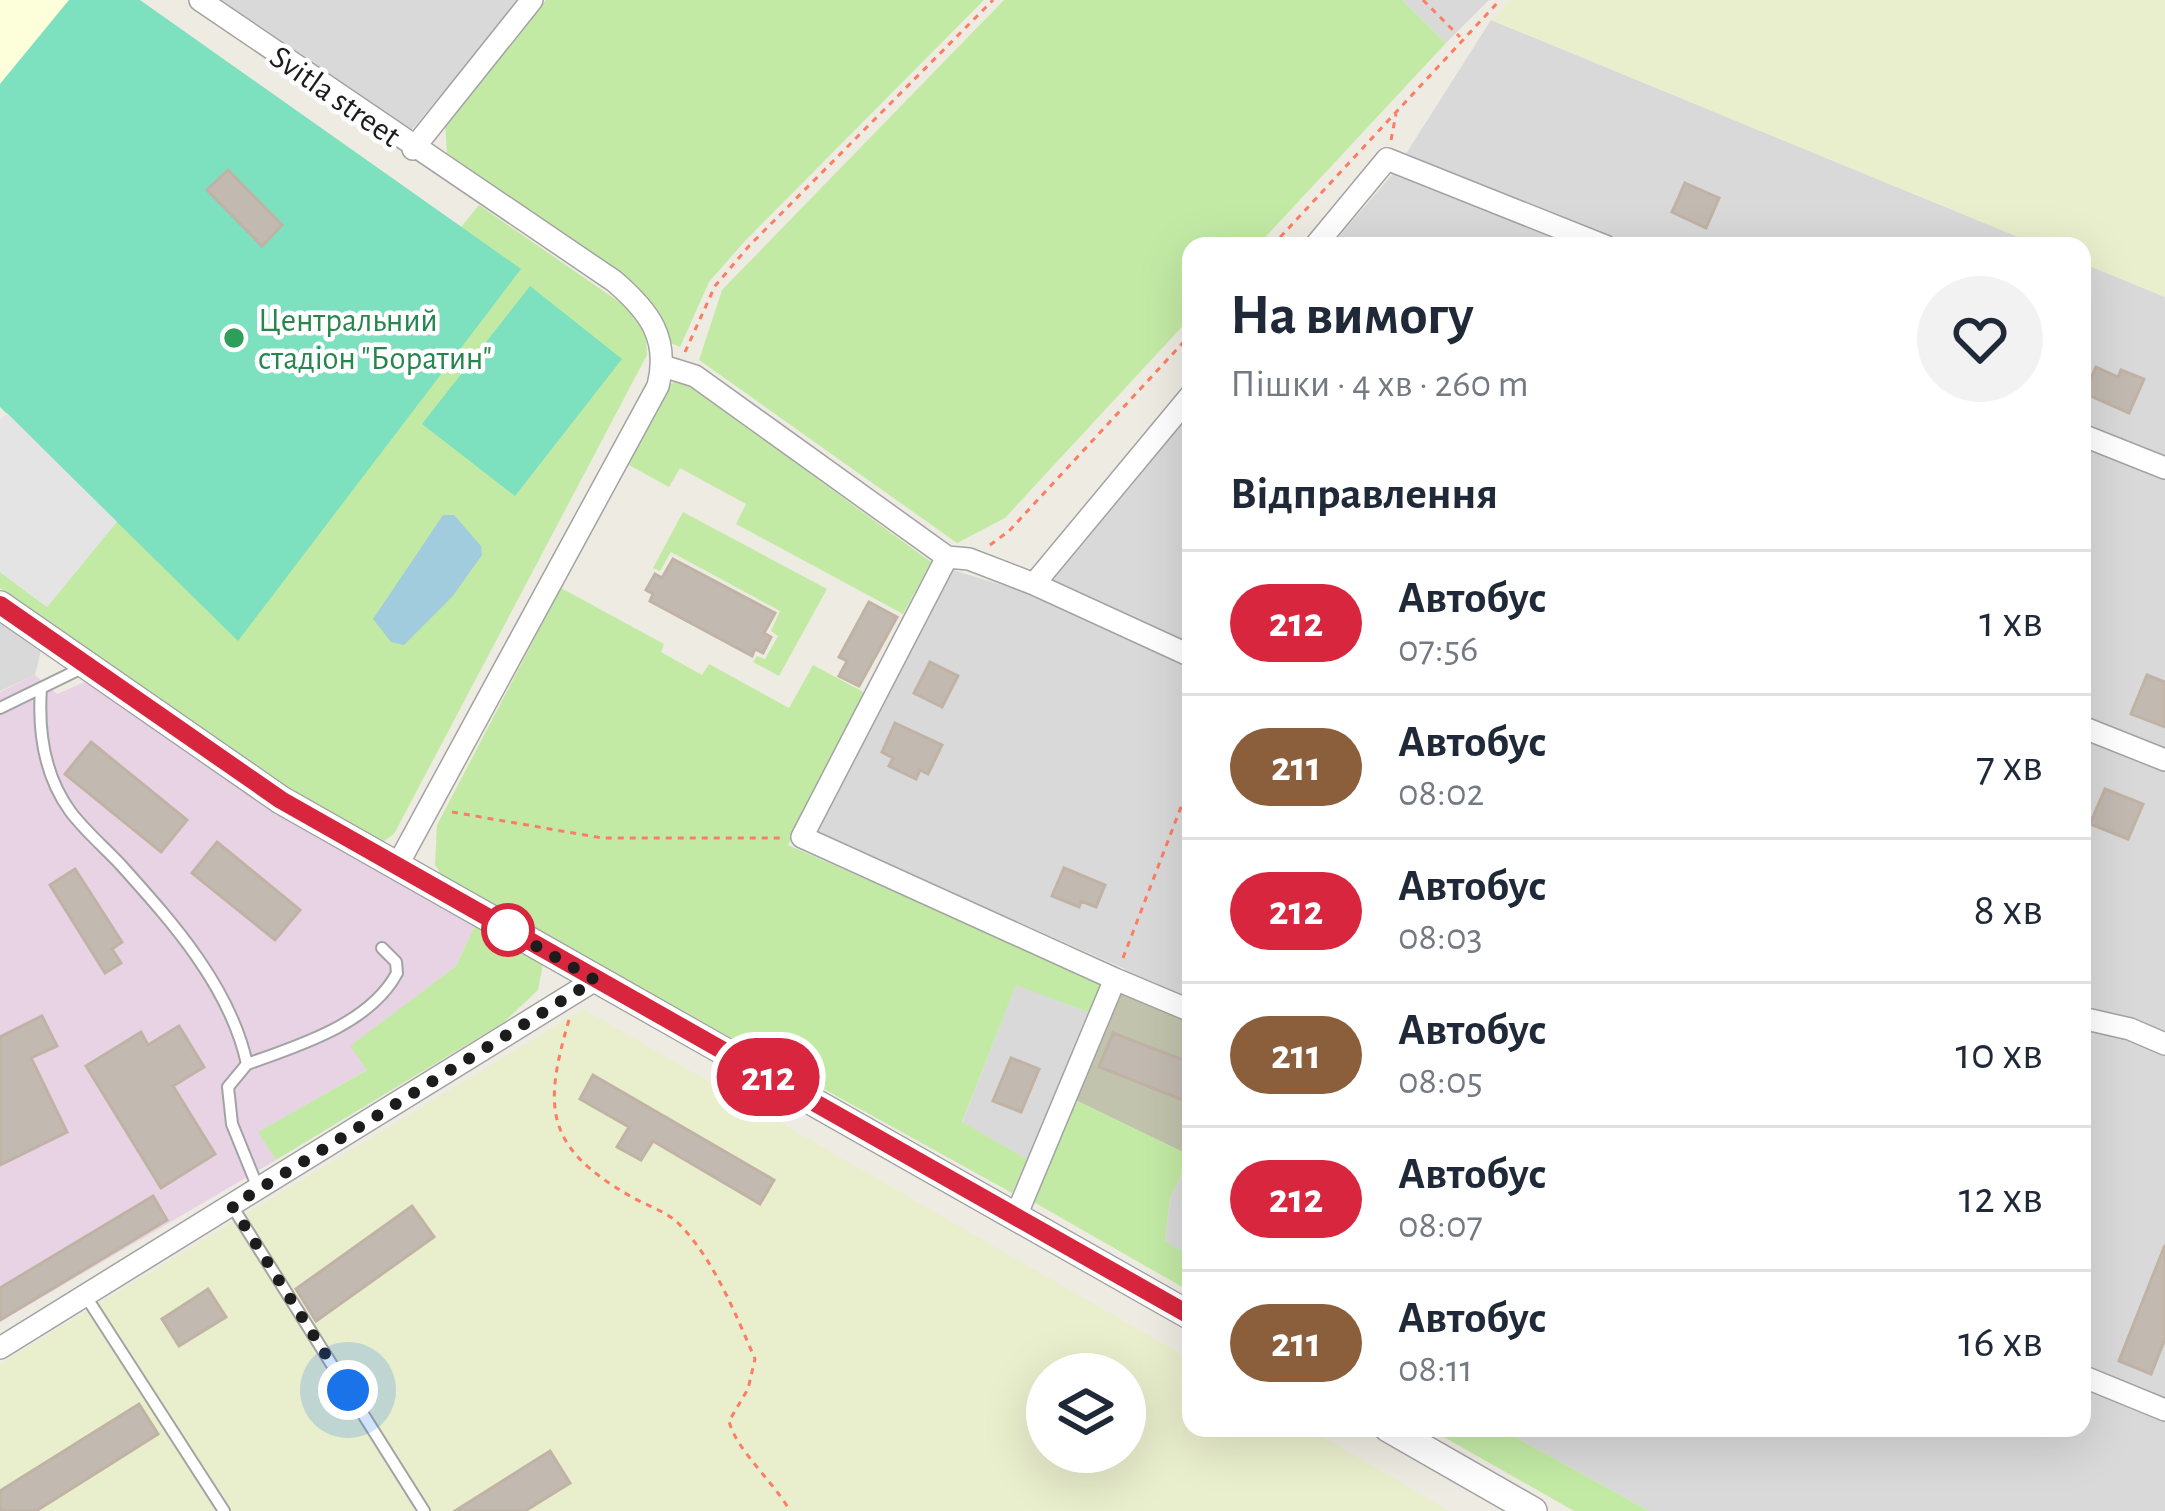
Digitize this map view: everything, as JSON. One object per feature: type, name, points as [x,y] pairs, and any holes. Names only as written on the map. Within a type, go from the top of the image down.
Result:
[{"type":"street","name":"Svitla street","points":[[200,0],[630,294],[660,334],[663,366]]},
{"type":"street","points":[[413,148],[532,0]]},
{"type":"street","points":[[1322,237],[1387,159],[1583,237]]},
{"type":"street","points":[[397,866],[658,386],[663,366],[695,376],[958,558],[1034,584],[1182,652]]},
{"type":"street","points":[[1034,584],[1182,406]]},
{"type":"street","points":[[2091,439],[2165,468]]},
{"type":"street","points":[[958,558],[802,837],[1182,1006]]},
{"type":"street","points":[[0,605],[281,800],[397,866],[586,987],[948,1178],[1182,1311]]},
{"type":"street","points":[[2091,731],[2165,760]]},
{"type":"street","points":[[1016,1216],[1115,979]]},
{"type":"street","points":[[0,1348],[586,987]]},
{"type":"street","points":[[2091,1021],[2165,1044]]},
{"type":"street","points":[[2091,1380],[2165,1410]]},
{"type":"street","points":[[1404,1437],[1533,1511]]},
{"type":"lane","points":[[0,708],[85,666]]},
{"type":"lane","points":[[41,688],[39,728],[51,774],[69,810],[163,915],[222,994],[248,1064]]},
{"type":"lane","points":[[259,1189],[232,1124],[228,1087],[248,1064],[309,1043],[374,1002],[397,973],[396,962],[382,948]]},
{"type":"lane","points":[[232,1206],[424,1511]]},
{"type":"lane","points":[[85,1295],[224,1511]]},
{"type":"path","points":[[663,366],[685,351],[715,286],[749,247],[993,0]]},
{"type":"path","points":[[1423,0],[1462,39]]},
{"type":"path","points":[[1280,237],[1500,0]]},
{"type":"path","points":[[1387,159],[1396,111]]},
{"type":"path","points":[[958,558],[1010,531],[1182,344]]},
{"type":"path","points":[[1115,979],[1182,804]]},
{"type":"path","points":[[429,808],[602,838],[717,842],[802,837]]},
{"type":"path","points":[[586,987],[552,1101],[557,1130],[577,1158],[676,1221],[710,1266],[755,1359],[748,1389],[729,1421],[733,1436],[773,1481],[790,1511]]},
{"type":"shaded area","points":[[0,0],[69,0],[0,84]]},
{"type":"shaded area","points":[[215,0],[521,0],[408,134]]},
{"type":"shaded area","points":[[1402,0],[1489,0],[1446,43]]},
{"type":"shaded area","points":[[1511,0],[2165,0],[2165,297],[2091,267],[2091,237],[2018,237],[1491,20]]},
{"type":"shaded area","points":[[1491,20],[2018,237],[1339,237],[1395,171]]},
{"type":"shaded area","points":[[2091,267],[2165,297],[2165,749],[2091,720]]},
{"type":"shaded area","points":[[7,413],[117,522],[47,607],[0,572],[0,421]]},
{"type":"shaded area","points":[[1182,422],[1182,1014],[1119,988],[1125,969],[815,833],[953,570],[1037,596]]},
{"type":"shaded area","points":[[0,621],[41,650],[35,675],[0,691]]},
{"type":"shaded area","points":[[35,675],[57,694],[85,682],[274,811],[475,925],[456,966],[351,1046],[368,1069],[259,1132],[276,1160],[0,1322],[0,692]]},
{"type":"shaded area","points":[[2091,740],[2165,770],[2165,1511],[1649,1511],[1515,1437],[2091,1437]]},
{"type":"shaded area","points":[[1016,984],[1090,1013],[1027,1159],[962,1123]]},
{"type":"shaded area","points":[[1119,988],[1182,1014],[1182,1152],[1073,1099]]},
{"type":"shaded area","points":[[583,1009],[1182,1355],[1182,1437],[1323,1437],[1450,1511],[0,1511],[0,1364]]},
{"type":"shaded area","points":[[1182,1174],[1182,1252],[1165,1242],[1170,1198]]},
{"type":"green space","name":"Центральний стадіон \"Боратин\"","points":[[69,0],[140,0],[521,269],[238,641],[0,407],[0,84]]},
{"type":"green space","points":[[546,0],[984,0],[744,242],[709,282],[680,347],[671,343],[662,318],[645,295],[447,153],[445,122]]},
{"type":"green space","points":[[1004,0],[1402,0],[1446,43],[1265,237],[1182,237],[1182,327],[1005,518],[957,543],[699,360],[722,290]]},
{"type":"green space","points":[[342,143],[461,227],[479,205],[628,308],[646,335],[647,355],[394,834],[380,844],[287,788],[0,588],[0,572],[47,607],[116,522]]},
{"type":"green space","points":[[530,286],[622,359],[515,496],[422,424]]},
{"type":"green space","points":[[679,378],[931,562],[903,614],[736,524],[746,504],[680,468],[669,487],[627,464],[670,385]]},
{"type":"green space","points":[[683,512],[827,589],[779,676],[753,662],[757,656],[765,659],[778,636],[771,631],[780,611],[671,552],[660,571],[653,568]]},
{"type":"green space","points":[[561,588],[664,644],[661,652],[702,675],[709,664],[789,708],[813,665],[867,694],[788,845],[1102,983],[1090,1013],[1016,985],[962,1122],[1027,1159],[1012,1193],[444,879],[435,865],[437,825]]},
{"type":"green space","points":[[475,925],[543,964],[538,990],[504,1022],[276,1160],[258,1132],[367,1070],[350,1046],[456,966]]},
{"type":"green space","points":[[1073,1099],[1182,1152],[1182,1174],[1170,1198],[1165,1241],[1182,1251],[1182,1287],[1030,1200]]},
{"type":"green space","points":[[1444,1437],[1515,1437],[1649,1511],[1574,1511]]},
{"type":"water","points":[[443,515],[454,515],[481,546],[482,555],[452,597],[404,645],[391,642],[373,619]]},
{"type":"building","points":[[228,170],[282,225],[262,246],[207,190]]},
{"type":"building","points":[[1685,183],[1719,198],[1706,228],[1672,212]]},
{"type":"building","points":[[2096,367],[2118,377],[2121,370],[2144,379],[2129,413],[2091,396]]},
{"type":"building","points":[[673,559],[775,613],[764,633],[771,637],[763,653],[755,649],[752,656],[650,601],[653,594],[646,590],[655,574],[662,578]]},
{"type":"building","points":[[869,602],[897,617],[859,686],[839,676],[847,661],[839,657]]},
{"type":"building","points":[[930,662],[958,676],[942,707],[914,693]]},
{"type":"building","points":[[2147,675],[2165,682],[2165,727],[2131,714]]},
{"type":"building","points":[[895,723],[942,745],[928,774],[920,770],[916,779],[889,766],[893,758],[882,752]]},
{"type":"building","points":[[91,742],[187,820],[161,852],[65,774]]},
{"type":"building","points":[[2105,789],[2143,804],[2128,839],[2091,822]]},
{"type":"building","points":[[217,842],[300,910],[275,940],[192,873]]},
{"type":"building","points":[[1064,868],[1105,885],[1096,907],[1081,901],[1079,907],[1052,896]]},
{"type":"building","points":[[75,869],[122,942],[112,949],[121,963],[105,973],[50,885]]},
{"type":"building","points":[[42,1016],[57,1046],[31,1058],[67,1132],[0,1165],[0,1037]]},
{"type":"building","points":[[179,1026],[204,1067],[173,1086],[215,1154],[161,1188],[86,1066],[141,1032],[148,1045]]},
{"type":"building","points":[[1113,1033],[1182,1060],[1182,1099],[1099,1067]]},
{"type":"building","points":[[1011,1058],[1039,1069],[1021,1112],[993,1101]]},
{"type":"building","points":[[593,1075],[774,1180],[760,1204],[653,1141],[641,1160],[617,1147],[629,1127],[580,1099]]},
{"type":"building","points":[[153,1196],[167,1220],[0,1320],[0,1288]]},
{"type":"building","points":[[412,1206],[434,1237],[316,1321],[296,1289]]},
{"type":"building","points":[[2165,1245],[2165,1339],[2151,1374],[2119,1361]]},
{"type":"building","points":[[208,1289],[226,1317],[179,1346],[162,1319]]},
{"type":"building","points":[[139,1404],[158,1434],[36,1511],[0,1511],[0,1491]]},
{"type":"building","points":[[550,1451],[570,1483],[525,1511],[455,1511]]},
{"type":"bus line","name":"212","points":[[0,605],[281,800],[1182,1311]]},
{"type":"place","name":"Центральний стадіон \"Боратин\"","points":[[234,338]]},
{"type":"route","points":[[348,1390],[232,1206],[595,980],[505,928],[508,930]]}]
